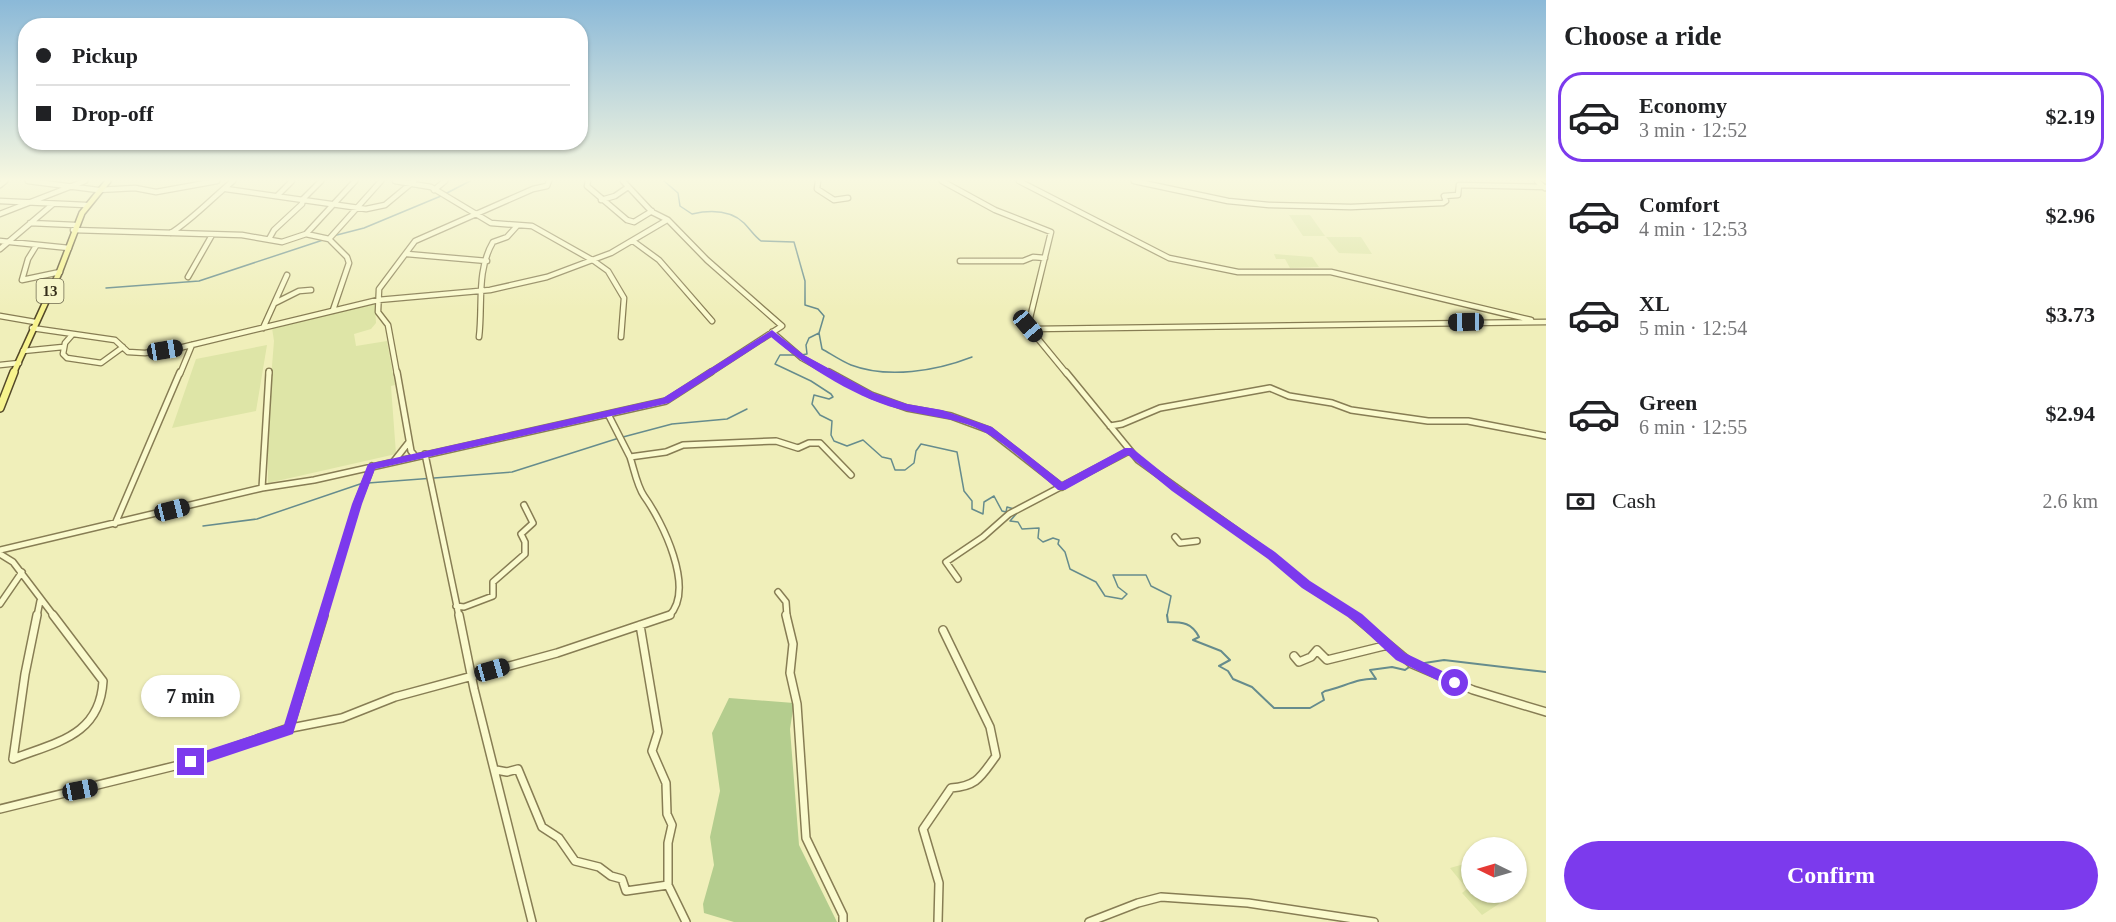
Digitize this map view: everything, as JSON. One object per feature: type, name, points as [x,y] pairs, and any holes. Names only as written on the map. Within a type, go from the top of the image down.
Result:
[{"type":"main road","name":"13","points":[[0,408],[34,325],[60,272],[76,224]]},
{"type":"street","points":[[0,249],[29,224]]},
{"type":"street","points":[[41,224],[269,239],[282,242],[306,234],[330,239]]},
{"type":"street","points":[[170,233],[185,224]]},
{"type":"street","points":[[269,239],[280,224]]},
{"type":"street","points":[[306,234],[315,224]]},
{"type":"street","points":[[330,239],[342,224]]},
{"type":"street","points":[[415,456],[411,451],[388,325],[380,316],[378,300],[381,286],[411,246],[423,236],[451,224]]},
{"type":"street","points":[[500,224],[532,226],[594,261],[608,272],[624,298],[621,337]]},
{"type":"street","points":[[0,316],[72,335],[115,340],[128,351],[145,353],[192,345],[378,300],[479,291],[540,279],[594,261],[661,224]]},
{"type":"street","points":[[0,552],[262,489],[287,486],[666,401],[782,326],[706,260],[672,224]]},
{"type":"street","points":[[1028,326],[1051,232],[1031,224]]},
{"type":"street","points":[[1102,224],[1154,251],[1180,261],[1238,272],[1331,272],[1538,322]]},
{"type":"street","points":[[479,337],[479,291],[493,242],[507,237],[517,226]]},
{"type":"street","points":[[188,277],[204,254],[212,235]]},
{"type":"street","points":[[330,239],[333,246],[349,259],[351,265],[335,299],[333,310]]},
{"type":"street","points":[[0,241],[69,248]]},
{"type":"street","points":[[633,241],[659,260],[704,308],[712,321]]},
{"type":"street","points":[[36,246],[28,259],[22,280],[60,272]]},
{"type":"street","points":[[407,254],[487,261]]},
{"type":"street","points":[[960,261],[1026,261],[1033,258],[1045,258]]},
{"type":"street","points":[[263,327],[287,275]]},
{"type":"street","points":[[275,303],[299,291],[311,290]]},
{"type":"street","points":[[1028,326],[1034,329],[1053,329],[1546,322]]},
{"type":"street","points":[[1028,326],[1129,450],[1175,489],[1272,555],[1306,585],[1358,618],[1401,656],[1437,676],[1546,712]]},
{"type":"street","points":[[772,332],[801,357],[871,395],[907,408],[942,413],[989,430],[1062,487]]},
{"type":"street","points":[[72,335],[63,347],[63,354],[68,358],[99,363],[123,347]]},
{"type":"street","points":[[115,524],[192,345]]},
{"type":"street","points":[[23,351],[63,347]]},
{"type":"street","points":[[0,365],[19,363]]},
{"type":"street","points":[[262,489],[269,371]]},
{"type":"street","points":[[1110,426],[1122,424],[1163,407],[1270,388],[1289,396],[1332,403],[1351,410],[1428,421],[1434,418],[1474,423],[1546,436]]},
{"type":"street","points":[[0,809],[191,762],[289,729],[342,718],[395,697],[584,645],[608,634],[672,615],[680,579],[666,535],[656,520],[651,503],[644,498],[630,458],[608,414]]},
{"type":"street","points":[[393,462],[409,441]]},
{"type":"street","points":[[630,458],[666,452],[683,445],[776,441],[798,448],[809,443],[820,443],[851,475]]},
{"type":"street","points":[[958,579],[946,562],[1010,514],[1129,450]]},
{"type":"street","points":[[425,454],[456,606],[532,922]]},
{"type":"street","points":[[289,729],[357,504],[372,466]]},
{"type":"street","points":[[456,606],[464,607],[493,596],[492,582],[525,554],[521,532],[533,524],[524,506]]},
{"type":"street","points":[[1175,537],[1180,543],[1197,541]]},
{"type":"street","points":[[0,552],[22,573],[40,601],[103,681],[104,697],[98,713],[77,732],[13,759],[25,674],[40,601]]},
{"type":"street","points":[[0,604],[22,573]]},
{"type":"street","points":[[778,592],[786,602],[786,613],[793,644],[790,673],[797,704],[806,838],[824,871],[843,915],[843,922]]},
{"type":"street","points":[[640,626],[655,709],[654,717],[658,727],[652,751],[666,783],[667,814],[672,825],[668,843],[668,885],[686,922]]},
{"type":"street","points":[[938,922],[939,883],[923,829],[951,788],[967,787],[975,783],[996,756],[990,726],[943,630]]},
{"type":"street","points":[[1294,656],[1299,662],[1311,657],[1317,650],[1327,660],[1368,650],[1382,650],[1388,645]]},
{"type":"street","points":[[496,770],[507,772],[518,769],[542,827],[559,838],[575,861],[599,867],[611,876],[622,879],[626,891],[668,885]]},
{"type":"street","points":[[1089,922],[1154,896],[1172,895],[1189,900],[1328,913],[1374,922]]},
{"type":"green space","points":[[1295,224],[1316,224],[1325,236],[1303,236]]},
{"type":"green space","points":[[1326,237],[1361,237],[1372,254],[1339,253]]},
{"type":"green space","points":[[1274,254],[1312,257],[1319,267],[1290,268],[1285,259],[1276,259]]},
{"type":"green space","points":[[375,304],[376,323],[371,329],[354,334],[356,346],[387,341],[395,385],[391,386],[396,454],[268,483],[268,416],[274,341],[272,328]]},
{"type":"green space","points":[[267,345],[256,411],[172,428],[196,359]]},
{"type":"green space","points":[[729,698],[794,703],[790,729],[799,845],[837,922],[734,922],[704,913],[703,904],[714,865],[710,837],[720,791],[712,733]]},
{"type":"green space","points":[[1461,865],[1461,882],[1450,868]]},
{"type":"green space","points":[[1471,903],[1500,903],[1482,915]]},
{"type":"waterway","points":[[333,236],[374,224]]},
{"type":"waterway","points":[[745,224],[761,241],[794,242],[805,281],[805,305],[818,309],[824,316],[819,333]]},
{"type":"waterway","points":[[106,288],[199,281],[323,240]]},
{"type":"waterway","points":[[801,355],[807,354],[806,345],[809,338],[819,333]]},
{"type":"waterway","points":[[819,333],[822,349],[851,365],[880,372],[912,372],[972,357]]},
{"type":"waterway","points":[[797,355],[780,355],[775,364],[811,381],[831,394],[833,397],[829,399],[814,395],[812,404],[820,415],[832,421],[831,435],[834,441],[847,446],[863,440],[882,457],[891,459],[895,470],[905,470],[914,463],[916,451],[921,444],[957,452],[964,491],[972,501],[972,509],[983,514],[984,502],[994,496],[1002,511],[1006,512],[1007,507],[1014,509]]},
{"type":"waterway","points":[[623,437],[672,424],[727,419],[747,409]]},
{"type":"waterway","points":[[368,483],[512,472],[619,438]]},
{"type":"waterway","points":[[203,526],[257,519],[363,483]]},
{"type":"waterway","points":[[1017,513],[1010,521],[1018,522],[1022,529],[1039,528],[1038,538],[1043,542],[1053,538],[1059,540],[1058,544],[1065,552],[1070,569],[1096,582],[1105,596],[1122,599],[1127,594],[1118,587],[1113,575],[1146,575],[1151,586],[1171,596],[1167,616]]},
{"type":"waterway","points":[[1167,616],[1168,622],[1190,626],[1199,637],[1193,640],[1221,651],[1230,660],[1219,666],[1228,671],[1233,679],[1252,687],[1274,708],[1310,708],[1324,700],[1322,693],[1325,691],[1357,681],[1376,679],[1370,670],[1392,667],[1405,670],[1412,665]]},
{"type":"waterway","points":[[1418,664],[1444,660],[1546,672]]},
{"type":"route","points":[[191,762],[289,729],[362,488],[368,480],[372,466],[666,401],[772,332],[801,357],[882,400],[907,408],[942,413],[989,430],[1062,487],[1078,476],[1129,450],[1138,460],[1175,489],[1197,502],[1256,547],[1272,555],[1306,585],[1324,594],[1358,618],[1412,664],[1455,683]]}]
